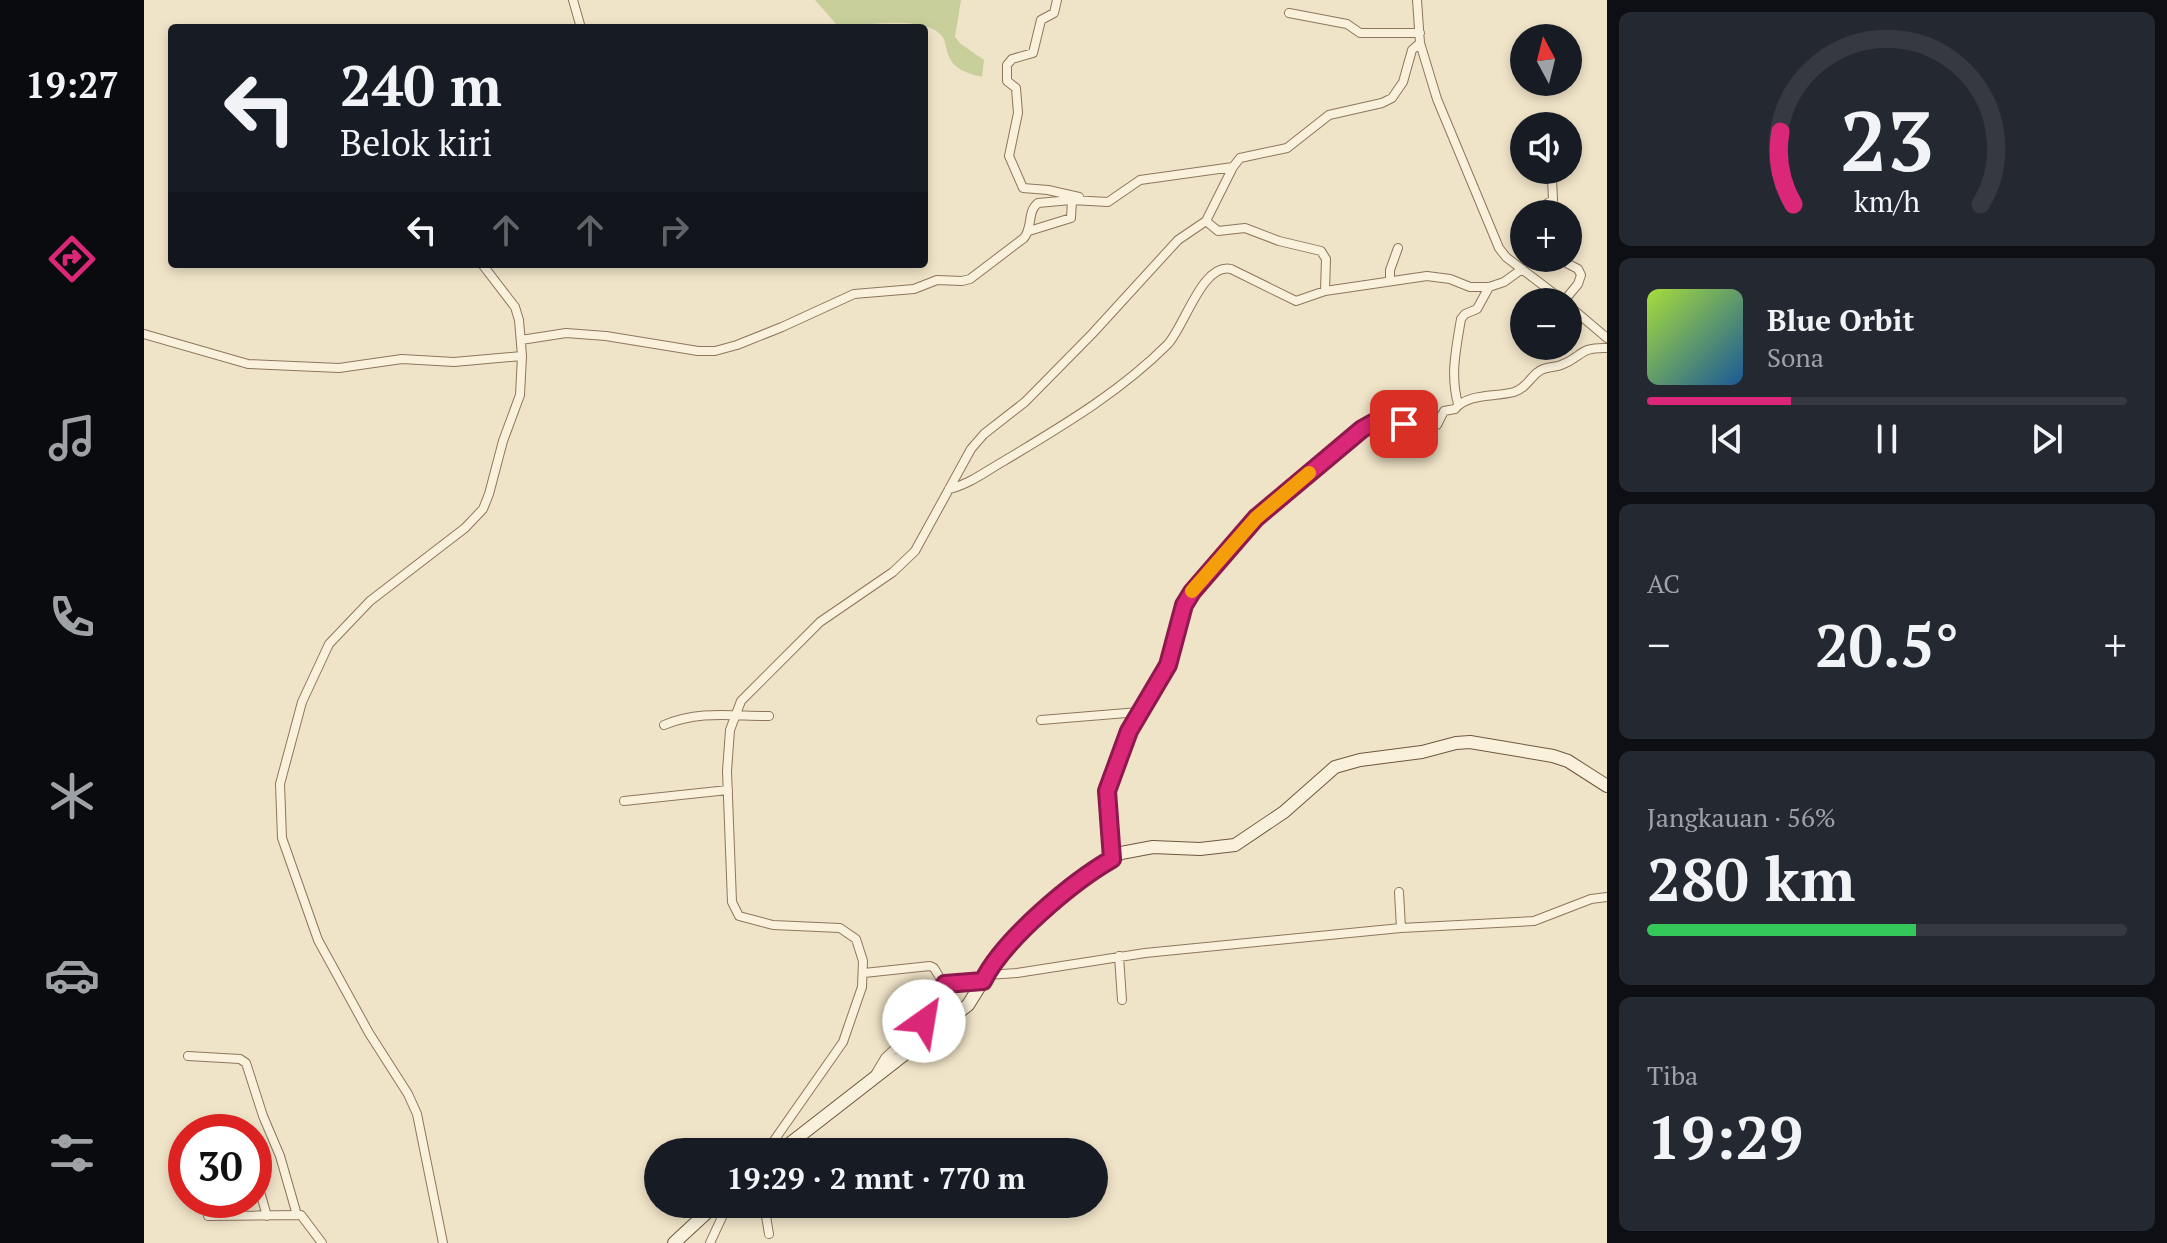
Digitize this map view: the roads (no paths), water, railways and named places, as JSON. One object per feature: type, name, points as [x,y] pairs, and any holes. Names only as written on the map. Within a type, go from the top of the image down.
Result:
[{"type":"street","points":[[573,0],[580,24]]},
{"type":"street","points":[[1057,0],[1055,12],[1041,20],[1033,53],[1012,59],[1007,65],[1007,81],[1016,88],[1018,110],[1009,158],[1025,189],[1111,200]]},
{"type":"street","points":[[1417,0],[1420,38],[1451,137],[1499,248],[1510,258]]},
{"type":"street","points":[[1289,13],[1347,24],[1363,33],[1420,38]]},
{"type":"street","points":[[776,1138],[843,1042],[864,973],[861,948],[856,939],[840,928],[773,925],[739,916],[732,902],[728,790],[730,730],[741,701],[809,632],[893,572],[915,551],[971,449],[984,434],[1025,402],[1178,240],[1206,221],[1240,158],[1293,145],[1329,115],[1392,98],[1403,82],[1412,50],[1420,38]]},
{"type":"street","points":[[1029,231],[1031,210],[1036,204],[1111,200],[1140,180],[1233,167]]},
{"type":"street","points":[[521,340],[566,333],[715,351],[771,332],[854,294],[914,289],[937,280],[970,279],[1029,231],[1071,218],[1072,200]]},
{"type":"street","points":[[1206,221],[1218,231],[1245,228],[1293,246],[1321,251],[1326,259],[1325,291]]},
{"type":"street","points":[[1390,280],[1390,270],[1398,248]]},
{"type":"street","points":[[443,1243],[417,1114],[318,940],[282,838],[280,784],[302,702],[329,644],[370,601],[465,528],[483,509],[489,494],[503,441],[520,395],[522,356],[515,307],[485,268]]},
{"type":"street","points":[[949,489],[984,474],[1028,449],[1113,393],[1177,334],[1202,288],[1219,268],[1231,269],[1296,301],[1325,291],[1432,276],[1470,287],[1489,287],[1504,282],[1518,272]]},
{"type":"street","points":[[1526,272],[1547,288]]},
{"type":"street","points":[[1458,404],[1453,373],[1461,319],[1477,309],[1489,287]]},
{"type":"street","points":[[1582,316],[1607,338]]},
{"type":"street","points":[[144,334],[248,364],[339,368],[402,359],[454,362],[522,356]]},
{"type":"street","points":[[1112,859],[1107,791],[1129,731],[1168,665],[1184,605],[1256,518],[1365,427],[1382,418],[1404,424],[1434,426],[1439,423],[1444,411],[1455,409],[1458,404],[1486,394],[1515,392],[1526,386],[1541,369],[1564,363],[1585,349],[1607,348]]},
{"type":"street","points":[[1041,720],[1139,712]]},
{"type":"street","points":[[664,725],[709,713],[769,716]]},
{"type":"street","points":[[797,1138],[968,1005],[998,957],[1076,883],[1112,859],[1138,849],[1225,848],[1235,845],[1284,812],[1335,767],[1360,760],[1422,752],[1447,744],[1470,742],[1553,756],[1568,761],[1607,786]]},
{"type":"street","points":[[624,801],[728,790]]},
{"type":"street","points":[[1399,892],[1401,928]]},
{"type":"street","points":[[864,973],[930,966],[936,969],[941,983],[945,984],[1119,956],[1401,928],[1534,921],[1591,899],[1607,897]]},
{"type":"street","points":[[1119,956],[1122,1000]]},
{"type":"street","points":[[874,1078],[885,1058],[924,1021],[926,1003],[942,993],[945,984]]},
{"type":"street","points":[[188,1056],[240,1059],[246,1063],[280,1156],[297,1215]]},
{"type":"street","points":[[272,1216],[297,1215],[304,1218],[322,1243]]},
{"type":"street","points":[[674,1243],[701,1218]]},
{"type":"street","points":[[710,1243],[722,1218]]},
{"type":"street","points":[[766,1218],[769,1234]]}]
